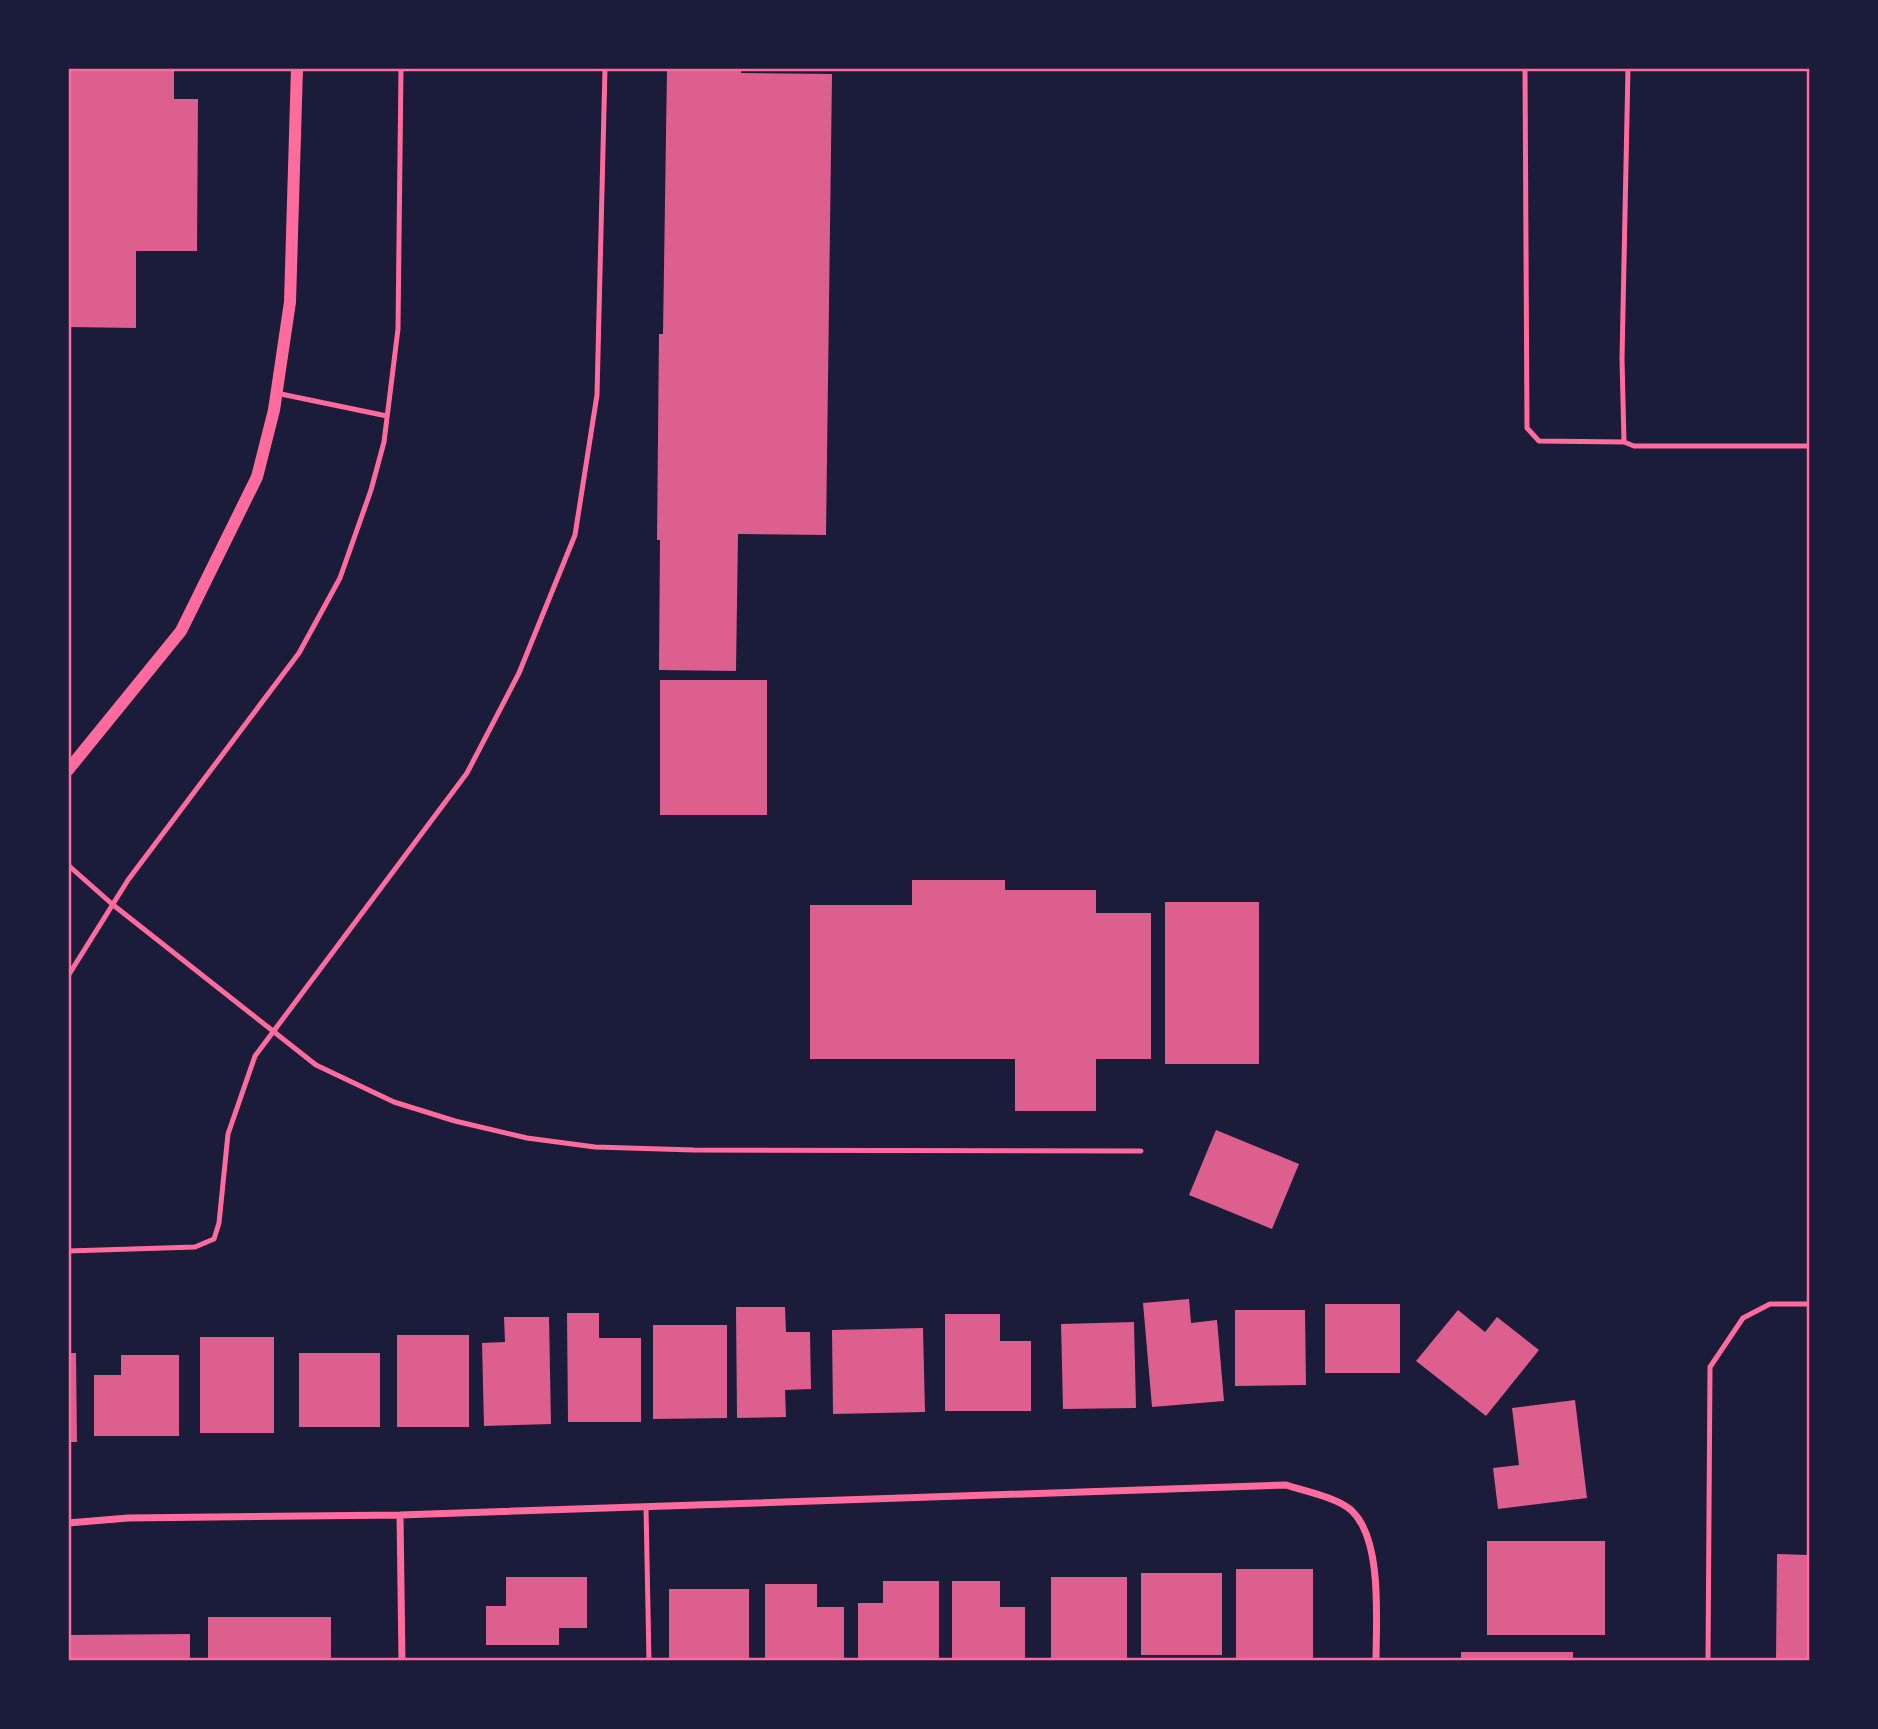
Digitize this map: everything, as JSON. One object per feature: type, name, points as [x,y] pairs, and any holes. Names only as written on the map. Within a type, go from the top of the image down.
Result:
[{"type":"street","points":[[68,770],[181,631],[257,477],[276,393],[290,302],[297,68]]},
{"type":"street","points":[[68,1523],[128,1518],[400,1515],[1286,1485],[1327,1498],[1351,1510],[1364,1531],[1374,1561],[1376,1661]]},
{"type":"street","points":[[400,1515],[402,1661]]},
{"type":"lane","points":[[68,975],[128,880],[299,653],[340,578],[371,490],[384,442],[398,328],[401,68]]},
{"type":"lane","points":[[68,1251],[195,1247],[214,1239],[219,1223],[228,1134],[255,1056],[467,773],[519,673],[575,535],[597,395],[605,68]]},
{"type":"lane","points":[[1525,68],[1527,428],[1539,441],[1624,442],[1634,446],[1810,446]]},
{"type":"lane","points":[[1624,442],[1622,359],[1628,68]]},
{"type":"lane","points":[[276,393],[387,416]]},
{"type":"lane","points":[[68,865],[112,904],[316,1065],[394,1102],[455,1121],[527,1138],[595,1147],[694,1150],[1141,1151]]},
{"type":"lane","points":[[1708,1661],[1710,1367],[1743,1318],[1770,1304],[1810,1304]]},
{"type":"lane","points":[[646,1507],[649,1661]]},
{"type":"building","points":[[68,68],[174,68],[174,99],[198,99],[197,251],[136,251],[136,328],[68,327]]},
{"type":"building","points":[[667,68],[741,68],[741,73],[832,74],[826,535],[738,534],[736,671],[659,670],[659,334],[663,334]]},
{"type":"building","points":[[660,680],[767,680],[767,815],[660,815]]},
{"type":"building","points":[[912,880],[1005,880],[1005,890],[1096,890],[1096,913],[1151,913],[1151,1059],[1096,1059],[1096,1111],[1015,1111],[1015,1059],[810,1059],[810,905],[912,905]]},
{"type":"building","points":[[1165,902],[1259,902],[1259,1064],[1165,1064]]},
{"type":"building","points":[[1216,1130],[1299,1164],[1272,1229],[1189,1195]]},
{"type":"building","points":[[1189,1299],[1191,1323],[1217,1320],[1224,1401],[1152,1407],[1143,1303]]},
{"type":"building","points":[[1325,1304],[1400,1304],[1400,1373],[1325,1373]]},
{"type":"building","points":[[736,1307],[785,1307],[786,1332],[810,1332],[811,1389],[785,1390],[786,1417],[737,1418]]},
{"type":"building","points":[[1235,1310],[1305,1310],[1306,1385],[1235,1386]]},
{"type":"building","points":[[1458,1310],[1485,1332],[1497,1317],[1539,1350],[1486,1416],[1416,1361]]},
{"type":"building","points":[[567,1313],[599,1313],[599,1338],[641,1338],[641,1422],[568,1422]]},
{"type":"building","points":[[945,1314],[1000,1314],[1000,1341],[1031,1341],[1031,1411],[945,1411]]},
{"type":"building","points":[[504,1317],[549,1317],[551,1424],[484,1426],[482,1343],[505,1342]]},
{"type":"building","points":[[1134,1322],[1136,1408],[1063,1409],[1061,1324]]},
{"type":"building","points":[[653,1325],[727,1325],[727,1418],[653,1419]]},
{"type":"building","points":[[923,1328],[925,1412],[833,1414],[832,1330]]},
{"type":"building","points":[[397,1335],[469,1335],[469,1427],[397,1427]]},
{"type":"building","points":[[200,1337],[274,1337],[274,1433],[200,1433]]},
{"type":"building","points":[[68,1353],[76,1353],[77,1442],[68,1442]]},
{"type":"building","points":[[299,1353],[380,1353],[380,1427],[299,1427]]},
{"type":"building","points":[[121,1355],[179,1355],[179,1436],[94,1436],[94,1375],[121,1375]]},
{"type":"building","points":[[1575,1400],[1587,1498],[1498,1509],[1493,1468],[1519,1465],[1512,1408]]},
{"type":"building","points":[[1487,1541],[1605,1541],[1605,1635],[1487,1635]]},
{"type":"building","points":[[1777,1554],[1810,1555],[1810,1661],[1776,1661]]},
{"type":"building","points":[[1236,1569],[1313,1569],[1313,1661],[1236,1661]]},
{"type":"building","points":[[1141,1573],[1222,1573],[1222,1655],[1141,1655]]},
{"type":"building","points":[[506,1577],[587,1577],[587,1628],[559,1628],[559,1645],[486,1645],[486,1606],[506,1606]]},
{"type":"building","points":[[1051,1577],[1127,1577],[1127,1661],[1051,1661]]},
{"type":"building","points":[[883,1581],[939,1581],[939,1661],[858,1661],[858,1603],[883,1603]]},
{"type":"building","points":[[952,1581],[1000,1581],[1000,1607],[1025,1607],[1025,1661],[952,1661]]},
{"type":"building","points":[[765,1584],[817,1584],[817,1607],[844,1607],[844,1661],[765,1661]]},
{"type":"building","points":[[669,1589],[749,1589],[749,1661],[669,1661]]},
{"type":"building","points":[[208,1617],[331,1617],[331,1661],[208,1661]]},
{"type":"building","points":[[190,1634],[190,1661],[68,1661],[68,1635]]},
{"type":"building","points":[[1461,1652],[1573,1652],[1573,1661],[1461,1661]]}]
